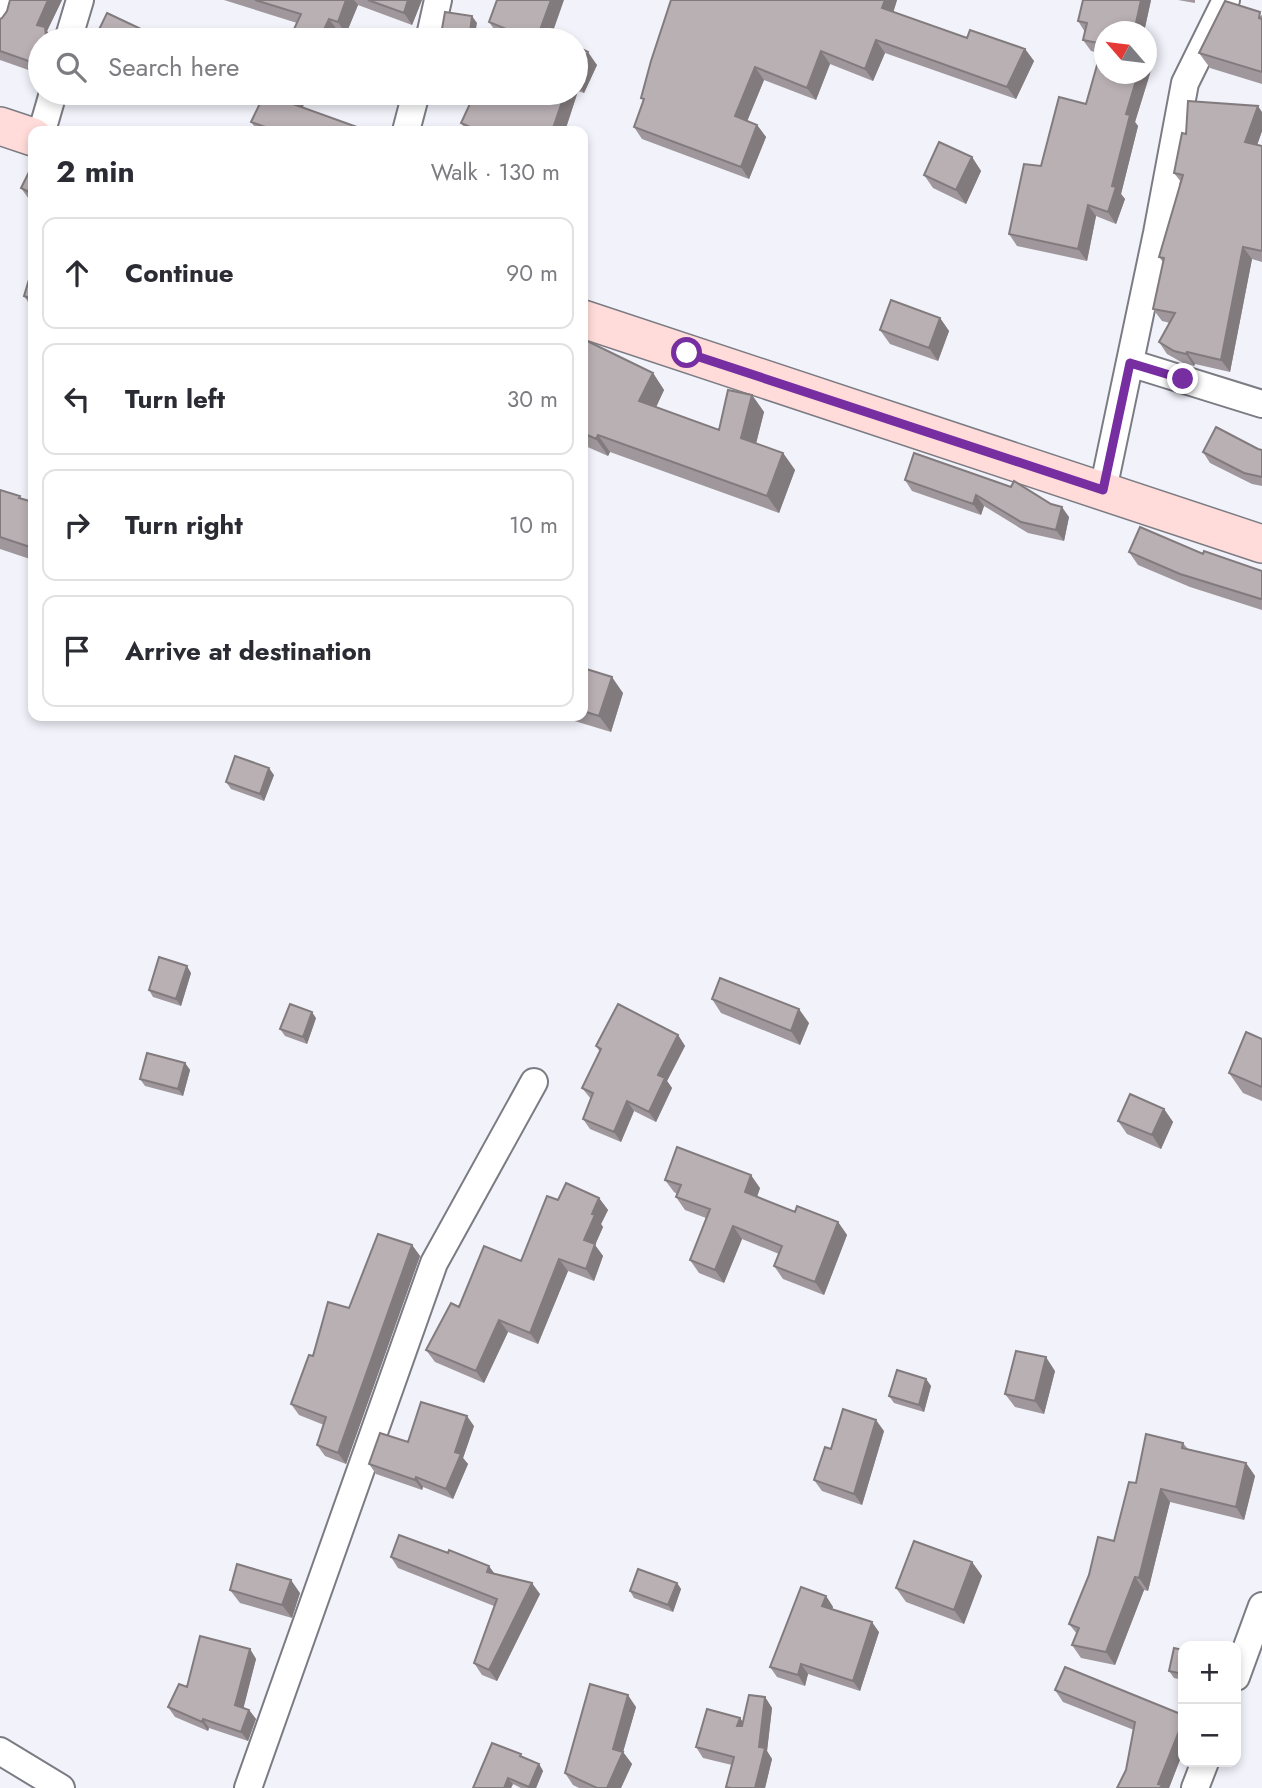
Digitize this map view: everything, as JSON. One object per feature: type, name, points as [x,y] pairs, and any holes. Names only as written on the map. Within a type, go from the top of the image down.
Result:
[{"type":"main road","points":[[0,126],[28,135]]},
{"type":"main road","points":[[588,321],[1262,544]]},
{"type":"street","points":[[0,18],[5,0]]},
{"type":"street","points":[[72,28],[80,0]]},
{"type":"street","points":[[432,28],[438,0]]},
{"type":"street","points":[[1103,490],[1157,233],[1185,83],[1226,0]]},
{"type":"street","points":[[43,126],[50,105]]},
{"type":"street","points":[[407,126],[413,105]]},
{"type":"street","points":[[1130,363],[1262,404]]},
{"type":"street","points":[[248,1788],[434,1263],[534,1082]]},
{"type":"street","points":[[1241,1663],[1262,1606]]},
{"type":"street","points":[[0,1751],[61,1788]]},
{"type":"street","points":[[1195,1788],[1203,1767]]},
{"type":"building","points":[[10,0],[48,0],[37,25],[45,28],[28,28],[28,61],[0,51],[0,19],[7,11]]},
{"type":"building","points":[[255,0],[346,0],[338,22],[329,19],[325,28],[295,28],[301,14]]},
{"type":"building","points":[[368,0],[408,0],[404,13]]},
{"type":"building","points":[[497,0],[551,0],[541,28],[504,28],[489,22]]},
{"type":"building","points":[[671,0],[885,0],[882,8],[967,38],[970,30],[1025,49],[1007,87],[876,40],[865,69],[821,51],[807,88],[755,67],[735,116],[757,125],[741,167],[634,127],[644,99],[641,98],[651,61]]},
{"type":"building","points":[[1083,0],[1141,0],[1136,21],[1094,21],[1094,42],[1083,40],[1087,23],[1078,21]]},
{"type":"building","points":[[1225,1],[1260,12],[1262,72],[1199,53]]},
{"type":"building","points":[[445,12],[472,16],[470,28],[442,28]]},
{"type":"building","points":[[107,13],[139,28],[100,28]]},
{"type":"building","points":[[1094,76],[1094,84],[1135,84],[1126,114],[1130,115],[1112,186],[1116,187],[1108,212],[1088,205],[1078,249],[1009,234],[1024,164],[1041,166],[1059,97],[1086,104]]},
{"type":"building","points":[[1188,101],[1258,106],[1245,142],[1262,146],[1262,251],[1243,247],[1221,360],[1174,351],[1159,342],[1175,313],[1153,309],[1164,258],[1159,257],[1183,175],[1174,173],[1182,133],[1186,134]]},
{"type":"building","points":[[259,105],[296,105],[354,126],[263,126],[251,122]]},
{"type":"building","points":[[469,105],[561,105],[554,126],[468,126],[461,123]]},
{"type":"building","points":[[939,142],[972,157],[956,190],[924,175]]},
{"type":"building","points":[[28,174],[28,192],[21,188]]},
{"type":"building","points":[[891,300],[940,318],[929,348],[880,330]]},
{"type":"building","points":[[588,341],[653,373],[639,401],[719,430],[728,390],[752,395],[741,438],[783,453],[767,496],[598,435],[596,439],[588,435]]},
{"type":"building","points":[[1216,427],[1262,450],[1262,477],[1244,473],[1203,452]]},
{"type":"building","points":[[914,453],[1011,487],[1014,481],[1051,504],[1062,507],[1056,530],[1021,522],[976,495],[973,504],[905,480]]},
{"type":"building","points":[[0,490],[28,501],[28,546],[0,537]]},
{"type":"building","points":[[1140,527],[1203,554],[1204,551],[1262,571],[1262,598],[1180,574],[1129,552]]},
{"type":"building","points":[[588,670],[612,677],[599,716],[588,713]]},
{"type":"building","points":[[235,756],[269,768],[260,794],[226,782]]},
{"type":"building","points":[[159,957],[187,966],[176,999],[149,990]]},
{"type":"building","points":[[720,978],[799,1009],[791,1031],[712,999]]},
{"type":"building","points":[[290,1004],[312,1012],[303,1037],[280,1029]]},
{"type":"building","points":[[618,1004],[678,1035],[658,1075],[665,1078],[649,1112],[627,1101],[614,1132],[583,1119],[593,1093],[582,1088],[601,1049],[596,1046]]},
{"type":"building","points":[[1246,1032],[1262,1039],[1262,1087],[1229,1073]]},
{"type":"building","points":[[147,1053],[185,1063],[178,1089],[140,1079]]},
{"type":"building","points":[[1130,1094],[1164,1109],[1152,1135],[1118,1121]]},
{"type":"building","points":[[677,1147],[751,1175],[745,1192],[795,1212],[797,1206],[838,1222],[815,1282],[774,1266],[782,1246],[733,1226],[715,1270],[690,1260],[710,1209],[676,1197],[681,1185],[665,1180]]},
{"type":"building","points":[[566,1183],[599,1198],[584,1240],[595,1244],[586,1269],[559,1259],[530,1333],[499,1320],[476,1371],[426,1350],[451,1303],[459,1307],[484,1246],[521,1261],[547,1196],[558,1200]]},
{"type":"building","points":[[378,1234],[412,1245],[338,1453],[317,1445],[326,1417],[291,1404],[309,1355],[313,1356],[328,1302],[349,1308]]},
{"type":"building","points":[[1016,1351],[1046,1357],[1035,1401],[1005,1394]]},
{"type":"building","points":[[897,1370],[926,1379],[919,1405],[889,1396]]},
{"type":"building","points":[[421,1402],[467,1416],[455,1452],[461,1454],[446,1489],[416,1477],[415,1480],[369,1464],[380,1433],[408,1442]]},
{"type":"building","points":[[843,1409],[876,1420],[854,1494],[814,1480],[825,1447],[831,1449]]},
{"type":"building","points":[[1146,1434],[1183,1443],[1182,1448],[1246,1463],[1236,1507],[1161,1489],[1139,1578],[1135,1577],[1106,1652],[1072,1645],[1079,1628],[1069,1624],[1089,1575],[1098,1537],[1114,1541],[1129,1482],[1136,1483]]},
{"type":"building","points":[[399,1535],[448,1553],[449,1550],[489,1566],[487,1572],[532,1583],[489,1670],[474,1663],[497,1599],[391,1557]]},
{"type":"building","points":[[914,1541],[972,1562],[954,1610],[896,1588]]},
{"type":"building","points":[[237,1564],[291,1580],[282,1605],[230,1590]]},
{"type":"building","points":[[638,1569],[677,1583],[668,1605],[630,1591]]},
{"type":"building","points":[[801,1587],[826,1596],[822,1606],[872,1622],[853,1681],[801,1664],[798,1675],[770,1667]]},
{"type":"building","points":[[200,1636],[250,1649],[235,1705],[249,1710],[241,1732],[203,1719],[202,1722],[168,1707],[179,1684],[187,1687]]},
{"type":"building","points":[[1174,1648],[1178,1649],[1178,1673],[1169,1671]]},
{"type":"building","points":[[1065,1667],[1178,1713],[1178,1734],[1158,1784],[1162,1785],[1160,1788],[1117,1788],[1126,1770],[1135,1722],[1055,1690]]},
{"type":"building","points":[[590,1684],[628,1695],[613,1749],[623,1752],[607,1788],[597,1788],[565,1773]]},
{"type":"building","points":[[749,1695],[765,1697],[759,1747],[765,1748],[755,1788],[726,1787],[734,1757],[696,1747],[707,1709],[740,1718],[737,1726],[742,1726]]},
{"type":"building","points":[[492,1743],[539,1764],[529,1787],[508,1778],[504,1788],[473,1788]]},
{"type":"route","points":[[687,353],[1103,490],[1130,363],[1183,379]]}]
